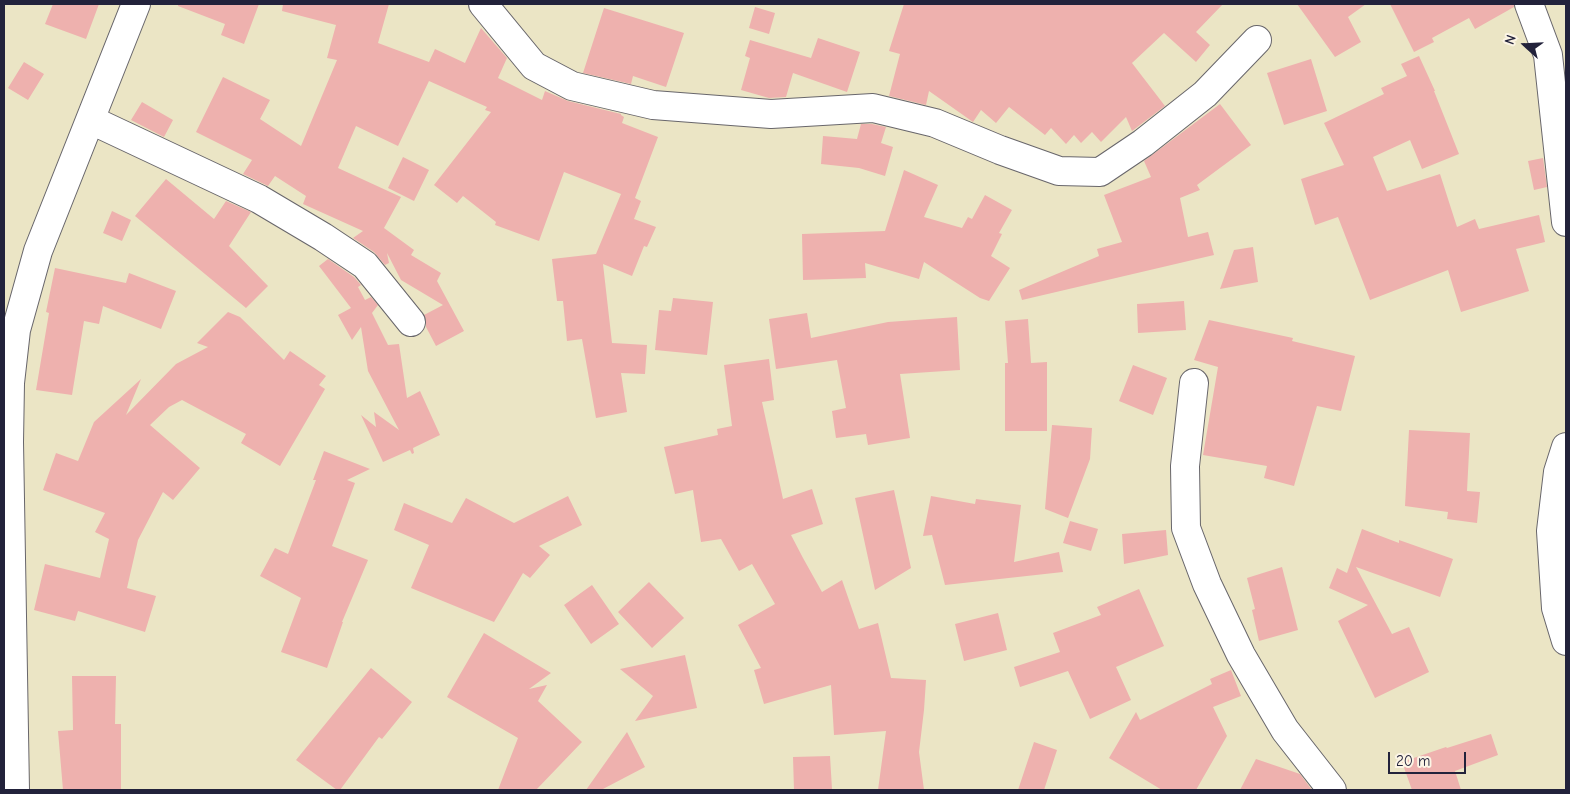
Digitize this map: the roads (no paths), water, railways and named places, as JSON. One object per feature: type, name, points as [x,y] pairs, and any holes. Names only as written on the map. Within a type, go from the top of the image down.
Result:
[{"type":"street","points":[[15,790],[9,442],[10,382],[16,330],[38,252],[136,4]]},
{"type":"street","points":[[483,4],[534,66],[572,86],[653,105],[772,114],[872,108],[935,123],[1000,150],[1059,171],[1100,172],[1143,143],[1205,94],[1257,40]]},
{"type":"street","points":[[1529,4],[1548,55],[1566,222]]},
{"type":"street","points":[[91,120],[260,199],[323,237],[365,265],[411,322]]},
{"type":"street","points":[[1194,383],[1185,466],[1186,528],[1207,584],[1241,655],[1286,730],[1332,790]]},
{"type":"street","points":[[1566,447],[1558,472],[1551,531],[1556,608],[1566,641]]}]
